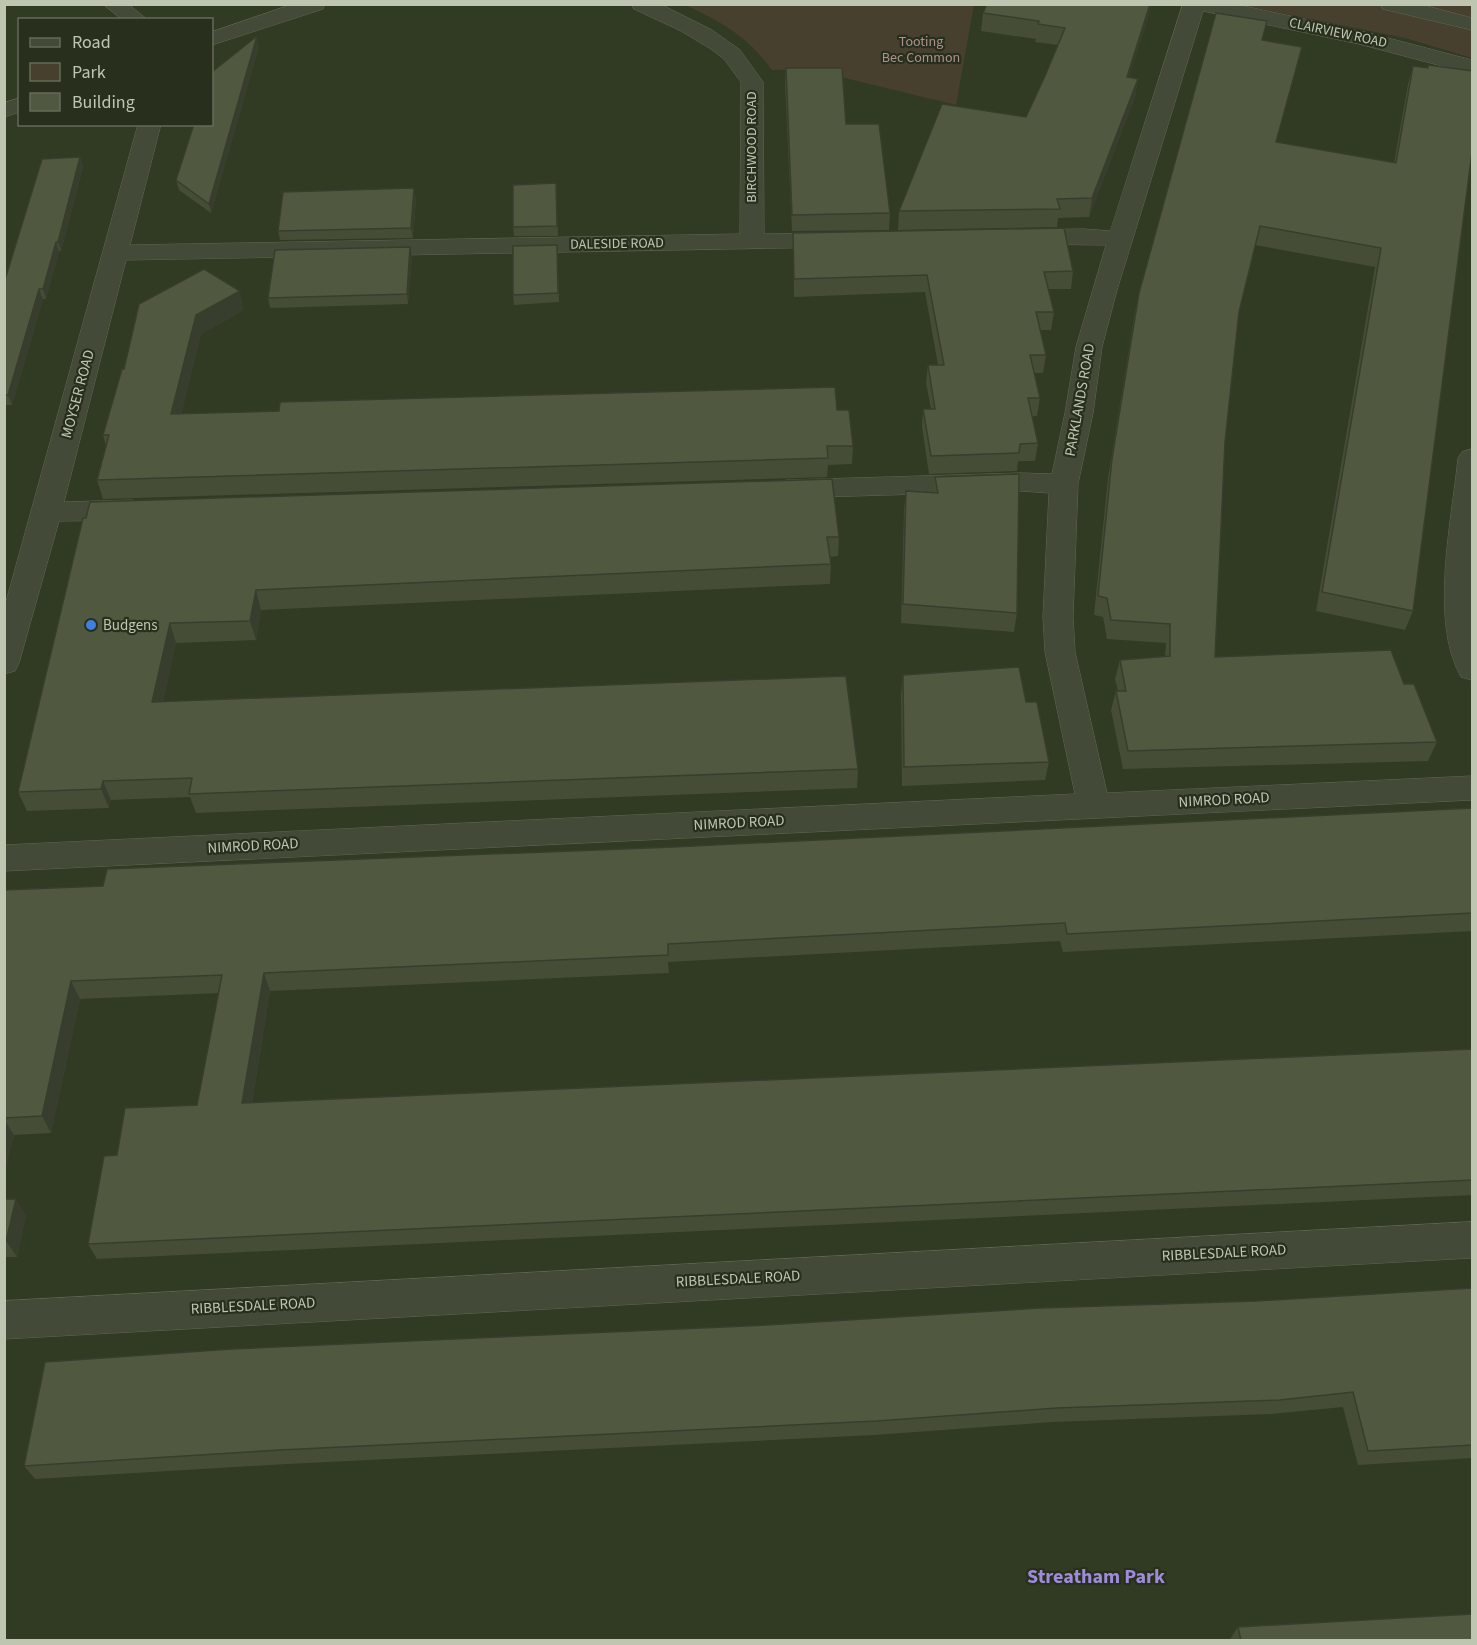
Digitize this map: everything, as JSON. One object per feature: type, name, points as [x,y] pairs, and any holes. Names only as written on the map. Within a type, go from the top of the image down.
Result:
[{"type":"street","points":[[114,4],[135,18]]},
{"type":"street","points":[[213,39],[315,4]]},
{"type":"street","name":"BIRCHWOOD ROAD","points":[[642,4],[695,30],[728,51],[739,61],[752,82],[752,241]]},
{"type":"street","name":"PARKLANDS ROAD","points":[[1094,807],[1060,652],[1058,617],[1064,484],[1079,413],[1089,347],[1120,238],[1194,4]]},
{"type":"street","name":"CLAIRVIEW ROAD","points":[[1202,4],[1371,40],[1473,67]]},
{"type":"street","points":[[1391,4],[1473,24]]},
{"type":"street","name":"MOYSER ROAD","points":[[4,663],[47,512],[149,126]]},
{"type":"street","points":[[1001,237],[1120,238]]},
{"type":"street","name":"DALESIDE ROAD","points":[[114,253],[859,239]]},
{"type":"street","points":[[1473,458],[1459,592],[1461,628],[1473,669]]},
{"type":"street","points":[[760,490],[1021,482],[1064,484]]},
{"type":"street","points":[[47,512],[154,509]]},
{"type":"street","name":"NIMROD ROAD","points":[[4,858],[1473,788]]},
{"type":"street","name":"RIBBLESDALE ROAD","points":[[4,1320],[1473,1240]]},
{"type":"green space","name":"Tooting Bec Common","points":[[685,5],[974,5],[956,105],[808,69],[772,70],[753,48],[733,31]]},
{"type":"green space","points":[[1241,5],[1472,5],[1472,58],[1405,38]]},
{"type":"building","points":[[987,4],[1150,4],[1127,77],[1138,79],[1092,198],[1057,199],[1060,209],[899,211],[942,104],[1026,117],[1065,28],[1038,24],[1039,21],[983,13]]},
{"type":"building","points":[[1216,13],[1267,21],[1262,40],[1302,47],[1276,142],[1396,163],[1413,66],[1428,68],[1428,65],[1473,71],[1473,144],[1413,611],[1322,592],[1381,248],[1260,226],[1239,312],[1225,442],[1215,657],[1391,650],[1404,684],[1414,684],[1437,742],[1128,751],[1116,691],[1126,691],[1120,660],[1170,656],[1170,624],[1111,620],[1107,598],[1098,596],[1112,459],[1139,293]]},
{"type":"building","points":[[257,36],[209,204],[176,180],[193,126],[213,126],[213,71]]},
{"type":"building","points":[[786,68],[842,68],[846,124],[879,124],[890,213],[792,215]]},
{"type":"building","points":[[80,157],[43,289],[39,289],[8,395],[4,395],[4,283],[42,159]]},
{"type":"building","points":[[556,183],[557,226],[513,227],[513,185]]},
{"type":"building","points":[[414,188],[411,228],[278,231],[283,192]]},
{"type":"building","points":[[1064,228],[1073,271],[1044,272],[1054,312],[1036,312],[1046,355],[1030,355],[1040,398],[1028,398],[1038,443],[1020,444],[1019,453],[931,456],[923,409],[935,409],[928,365],[944,365],[927,275],[794,279],[793,233]]},
{"type":"building","points":[[557,245],[558,293],[513,295],[513,246]]},
{"type":"building","points":[[410,247],[407,294],[268,298],[275,250]]},
{"type":"building","points":[[204,269],[240,291],[196,315],[171,414],[279,411],[280,402],[835,387],[837,410],[849,410],[853,446],[827,446],[828,458],[97,480],[109,435],[103,435],[122,369],[124,369],[139,304]]},
{"type":"building","points":[[1019,474],[1017,613],[903,604],[906,491],[938,493],[935,477]]},
{"type":"building","points":[[832,479],[839,537],[827,537],[831,564],[256,590],[250,621],[170,623],[152,702],[846,676],[858,769],[189,794],[192,778],[103,781],[101,789],[18,792],[83,518],[86,518],[90,502]]},
{"type":"building","points":[[1019,667],[1026,702],[1037,702],[1049,762],[904,767],[903,675]]},
{"type":"building","points":[[1473,808],[1473,913],[1067,934],[1065,923],[668,944],[668,955],[264,973],[242,1103],[1473,1049],[1473,1180],[88,1244],[104,1156],[117,1155],[125,1108],[197,1105],[222,975],[71,981],[42,1116],[4,1118],[4,890],[103,886],[107,869],[674,847]]},
{"type":"building","points":[[4,1199],[16,1199],[6,1241],[4,1241]]},
{"type":"building","points":[[1473,1288],[1473,1445],[1368,1451],[1353,1392],[1280,1400],[1057,1408],[877,1421],[280,1450],[24,1466],[45,1362],[232,1349],[767,1325],[1041,1308],[1256,1301]]},
{"type":"building","points":[[1473,1614],[1473,1641],[1241,1641],[1238,1627]]},
{"type":"place","name":"Budgens","points":[[91,625]]},
{"type":"district","name":"Streatham Park","points":[[1096,1577]]}]
